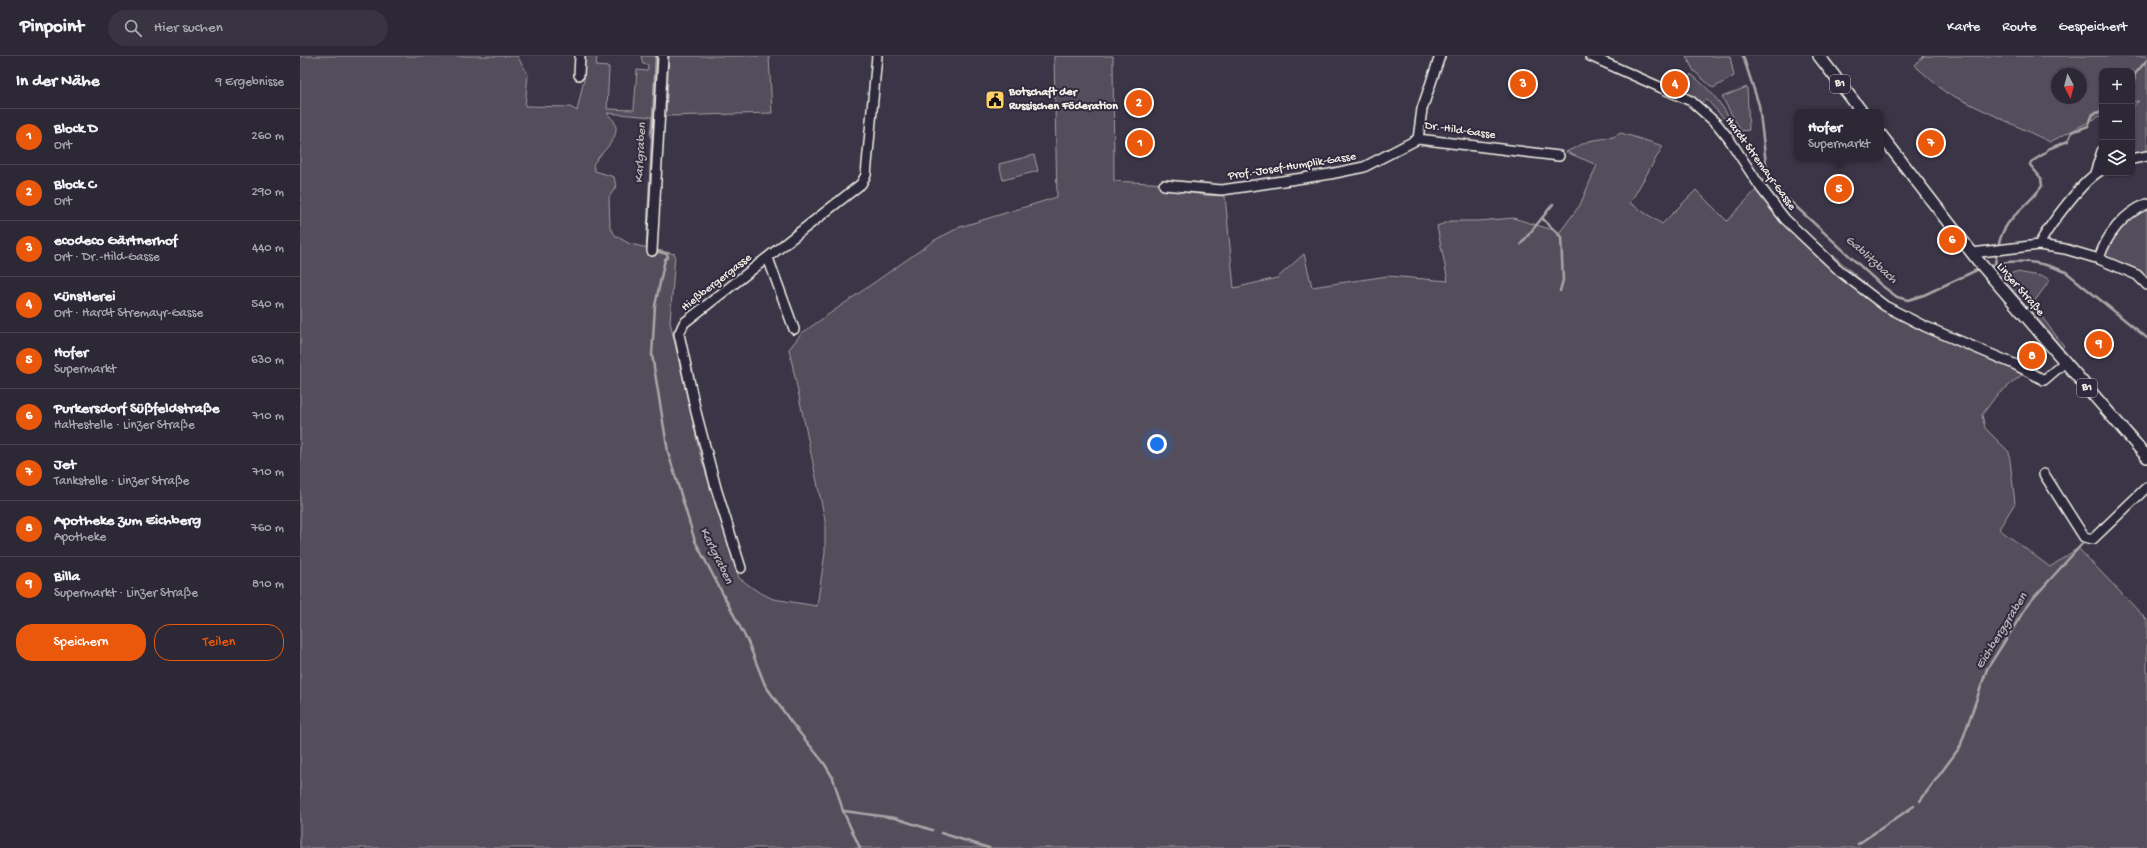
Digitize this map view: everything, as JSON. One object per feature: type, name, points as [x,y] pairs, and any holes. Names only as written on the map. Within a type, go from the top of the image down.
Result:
[{"type":"main road","name":"B1","points":[[1819,56],[1860,109]]},
{"type":"main road","name":"Linzer Straße","points":[[1884,139],[1975,257],[2147,457]]},
{"type":"street","points":[[579,75],[580,56]]},
{"type":"street","points":[[652,251],[663,56]]},
{"type":"street","name":"Hießbergergasse","points":[[741,568],[716,488],[696,412],[679,334],[684,324],[862,184],[866,175],[877,56]]},
{"type":"street","name":"Dr.-Hild-Gasse","points":[[1440,56],[1422,109],[1418,139],[1559,156]]},
{"type":"street","name":"Hardt Stremayr-Gasse","points":[[1590,56],[1691,101],[1702,110],[1729,139],[1761,188],[1785,219],[1842,273],[1885,306],[2044,380],[2064,362]]},
{"type":"street","name":"Prof.-Josef-Humplik-Gasse","points":[[1164,185],[1222,190],[1330,174],[1364,167],[1418,139]]},
{"type":"street","points":[[2135,158],[2147,156]]},
{"type":"street","points":[[2040,245],[2044,236],[2071,201],[2099,172]]},
{"type":"street","points":[[2099,259],[2104,244],[2114,228],[2134,211],[2147,204]]},
{"type":"street","points":[[1975,257],[1986,251],[2040,245],[2065,249],[2099,259],[2137,275],[2147,285]]},
{"type":"street","points":[[768,258],[794,329]]},
{"type":"street","points":[[2044,474],[2084,537],[2092,539],[2147,487]]},
{"type":"shaded area","points":[[300,56],[517,56],[528,74],[525,106],[570,107],[577,111],[584,79],[585,56],[597,56],[596,66],[609,67],[607,109],[634,110],[637,70],[647,71],[648,69],[648,65],[643,64],[641,56],[658,56],[657,78],[659,79],[655,138],[650,137],[652,117],[607,113],[614,121],[616,133],[610,144],[593,165],[595,171],[614,177],[616,187],[609,197],[610,228],[616,236],[630,244],[675,254],[670,322],[700,454],[739,578],[757,591],[773,599],[817,606],[825,553],[825,520],[789,349],[802,333],[935,240],[960,227],[1057,197],[1054,56],[1113,56],[1114,181],[1167,184],[1161,186],[1202,195],[1225,196],[1234,288],[1277,278],[1304,254],[1312,287],[1388,276],[1448,281],[1437,226],[1451,221],[1479,221],[1513,218],[1560,232],[1580,205],[1597,165],[1566,152],[1589,141],[1613,137],[1621,133],[1663,146],[1630,203],[1662,224],[1696,190],[1727,221],[1757,189],[1806,245],[1842,279],[1882,309],[1932,335],[1994,359],[2023,374],[1996,396],[1982,415],[1985,428],[2009,452],[2015,503],[1999,529],[2050,567],[2078,548],[2147,620],[2147,848],[300,848]]},
{"type":"shaded area","points":[[669,56],[769,56],[772,113],[666,116]]},
{"type":"shaded area","points":[[1686,56],[1730,56],[1734,76],[1713,88],[1694,71]]},
{"type":"shaded area","points":[[1924,56],[2147,56],[2147,151],[2135,153],[2135,104],[2139,101],[2135,102],[2135,68],[2099,68],[2099,117],[2050,142],[1945,92],[1914,65]]},
{"type":"shaded area","points":[[1691,74],[1718,100],[1737,133],[1732,136],[1728,132],[1733,129],[1707,100],[1701,103],[1681,92]]},
{"type":"shaded area","points":[[1747,87],[1749,130],[1741,131],[1722,97]]},
{"type":"shaded area","points":[[1034,155],[1038,171],[1003,180],[999,164]]},
{"type":"shaded area","points":[[2147,209],[2147,277],[2134,268],[2104,256],[2121,228],[2133,217]]},
{"type":"shaded area","points":[[1833,255],[1878,295],[1876,298],[1829,259]]},
{"type":"shaded area","points":[[2017,272],[2045,277],[2050,280],[2034,302],[2030,296],[2024,295],[2020,299],[2001,275]]},
{"type":"shaded area","points":[[2032,304],[2064,346],[2062,348],[2028,307]]},
{"type":"waterway","name":"Karlgraben","points":[[650,250],[647,246],[656,56]]},
{"type":"waterway","name":"Gablitzbach","points":[[1743,56],[1759,105],[1767,172],[1779,191],[1881,285],[1897,297],[1908,300],[1924,295],[1981,268]]},
{"type":"waterway","points":[[2135,74],[2147,60]]},
{"type":"waterway","points":[[1998,248],[2005,228],[2042,186],[2041,178],[2030,165],[2031,162],[2044,154],[2048,149],[2068,141],[2072,132],[2088,126],[2093,114],[2099,112]]},
{"type":"waterway","points":[[1553,204],[1542,218],[1561,237],[1563,280],[1560,291]]},
{"type":"waterway","points":[[1521,244],[1542,218]]},
{"type":"waterway","name":"Karlgraben","points":[[655,251],[667,254],[668,257],[665,259],[655,306],[652,355],[668,452],[695,541],[748,642],[765,685],[791,722],[824,763],[833,778],[843,811],[860,848]]},
{"type":"waterway","points":[[1995,263],[1997,253]]},
{"type":"waterway","name":"Gablitzbach","points":[[1986,267],[2017,261],[2046,265],[2066,272],[2147,338]]},
{"type":"waterway","name":"Eichberggraben","points":[[1920,801],[1960,747],[1987,669],[2029,603],[2082,544]]},
{"type":"waterway","name":"Eichberggraben","points":[[1858,844],[1914,806]]},
{"type":"waterway","points":[[844,811],[895,818],[932,830]]},
{"type":"waterway","points":[[941,833],[989,848]]},
{"type":"place","name":"ecodeco Gärtnerhof","points":[[1523,84]]},
{"type":"place","name":"Künstlerei","points":[[1675,84]]},
{"type":"place","name":"Botschaft der Russischen Föderation","points":[[995,100]]},
{"type":"place","name":"Block C","points":[[1139,103]]},
{"type":"place","name":"Block D","points":[[1140,143]]},
{"type":"place","name":"Jet","points":[[1931,143]]},
{"type":"place","name":"Hofer","points":[[1839,189]]},
{"type":"place","name":"Purkersdorf Süßfeldstraße","points":[[1952,240]]},
{"type":"place","name":"Billa","points":[[2099,344]]},
{"type":"place","name":"Apotheke zum Eichberg","points":[[2032,356]]}]
